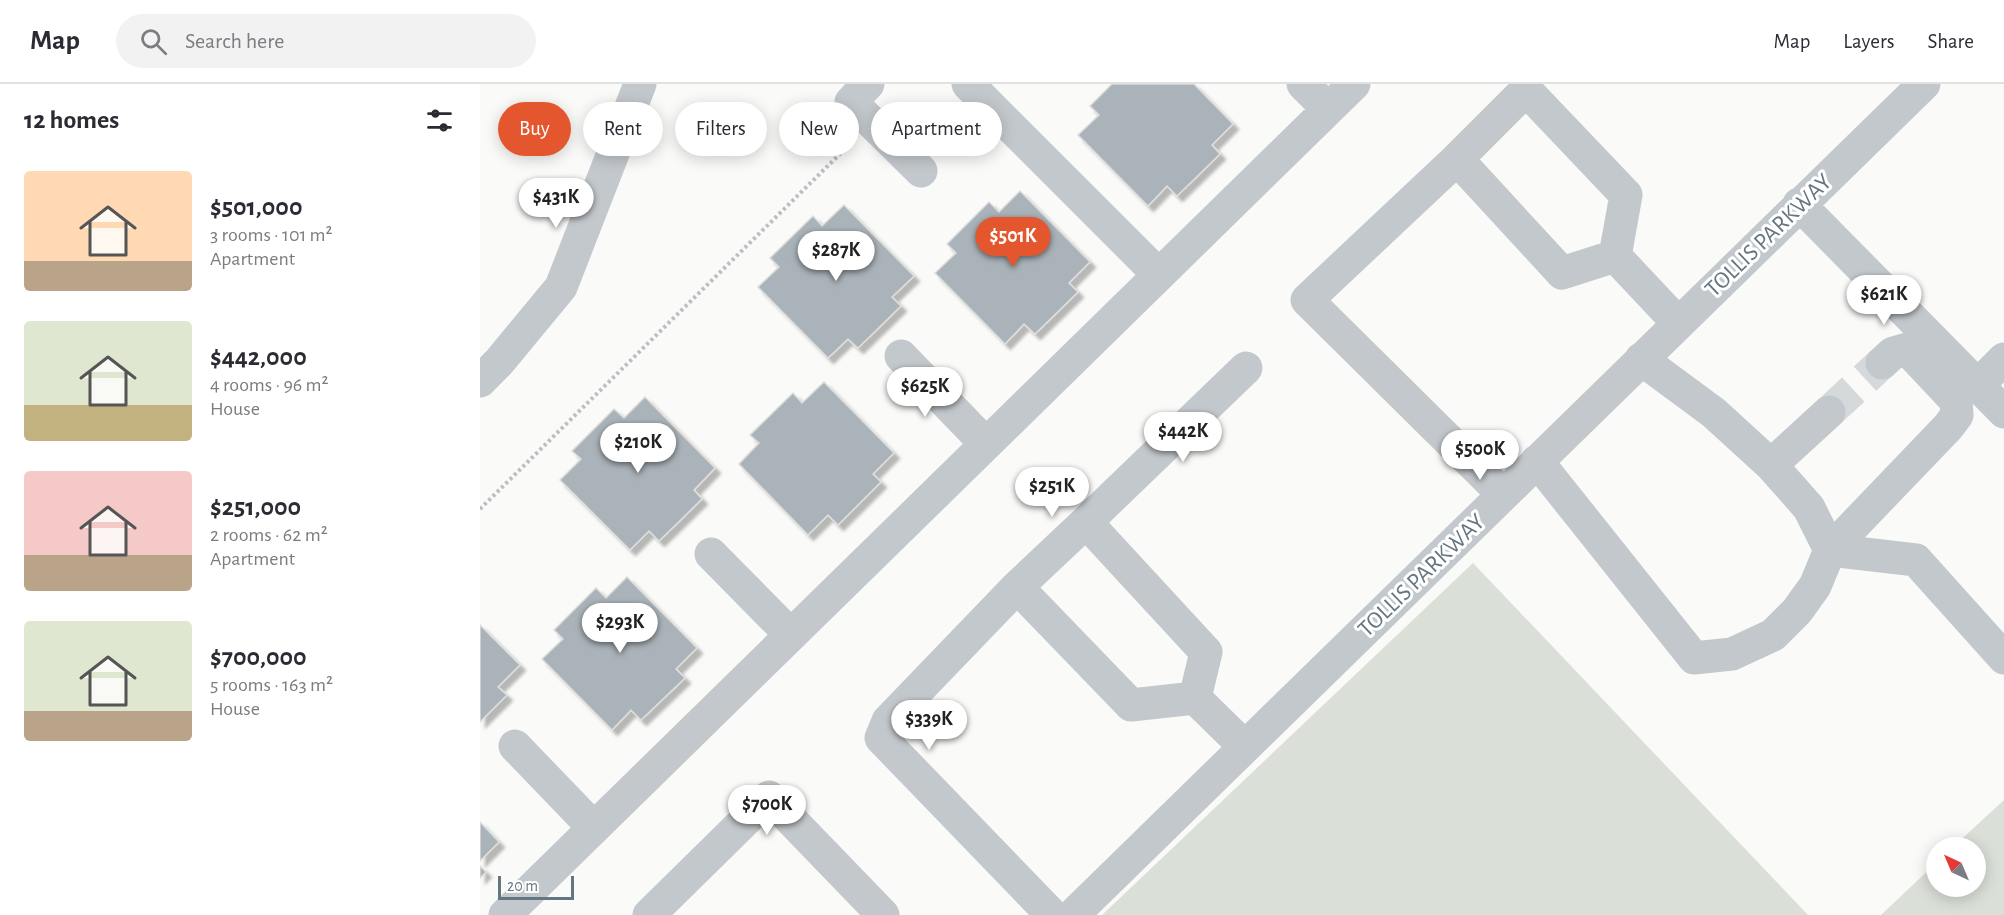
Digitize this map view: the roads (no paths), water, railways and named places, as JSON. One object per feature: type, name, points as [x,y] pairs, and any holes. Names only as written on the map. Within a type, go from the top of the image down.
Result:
[{"type":"street","points":[[480,381],[500,362],[561,287],[640,84]]},
{"type":"street","points":[[868,84],[851,102],[921,171]]},
{"type":"street","points":[[968,84],[1159,275]]},
{"type":"street","points":[[1303,84],[1328,109]]},
{"type":"street","points":[[505,915],[1354,84]]},
{"type":"street","name":"TOLLIS PARKWAY","points":[[1073,915],[1924,84]]},
{"type":"street","points":[[1503,494],[1307,300],[1457,159],[1529,87],[1626,195],[1615,256]]},
{"type":"street","points":[[1457,159],[1562,273],[1615,256]]},
{"type":"street","points":[[1799,204],[2004,412]]},
{"type":"street","points":[[1615,256],[1678,323]]},
{"type":"street","points":[[1537,461],[1694,658],[1732,654],[1773,635],[1797,611],[1815,586],[1830,550],[1957,415],[1956,401],[1907,349],[1893,353],[1882,363]]},
{"type":"street","points":[[901,356],[986,444]]},
{"type":"street","points":[[1977,385],[2004,358]]},
{"type":"street","points":[[1641,359],[1714,413],[1771,465],[1809,508],[1830,550]]},
{"type":"street","points":[[1052,915],[881,738],[888,720],[1017,587],[1246,368]]},
{"type":"street","points":[[1771,465],[1829,412]]},
{"type":"street","points":[[1086,522],[1206,652],[1195,698]]},
{"type":"street","points":[[1830,550],[1916,560],[2004,658]]},
{"type":"street","points":[[711,554],[791,635]]},
{"type":"street","points":[[1017,587],[1131,705],[1195,698]]},
{"type":"street","points":[[1195,698],[1245,747]]},
{"type":"street","points":[[515,746],[594,828]]},
{"type":"street","points":[[649,915],[769,797],[883,915]]},
{"type":"tunnel","points":[[1829,412],[1882,363]]}]
